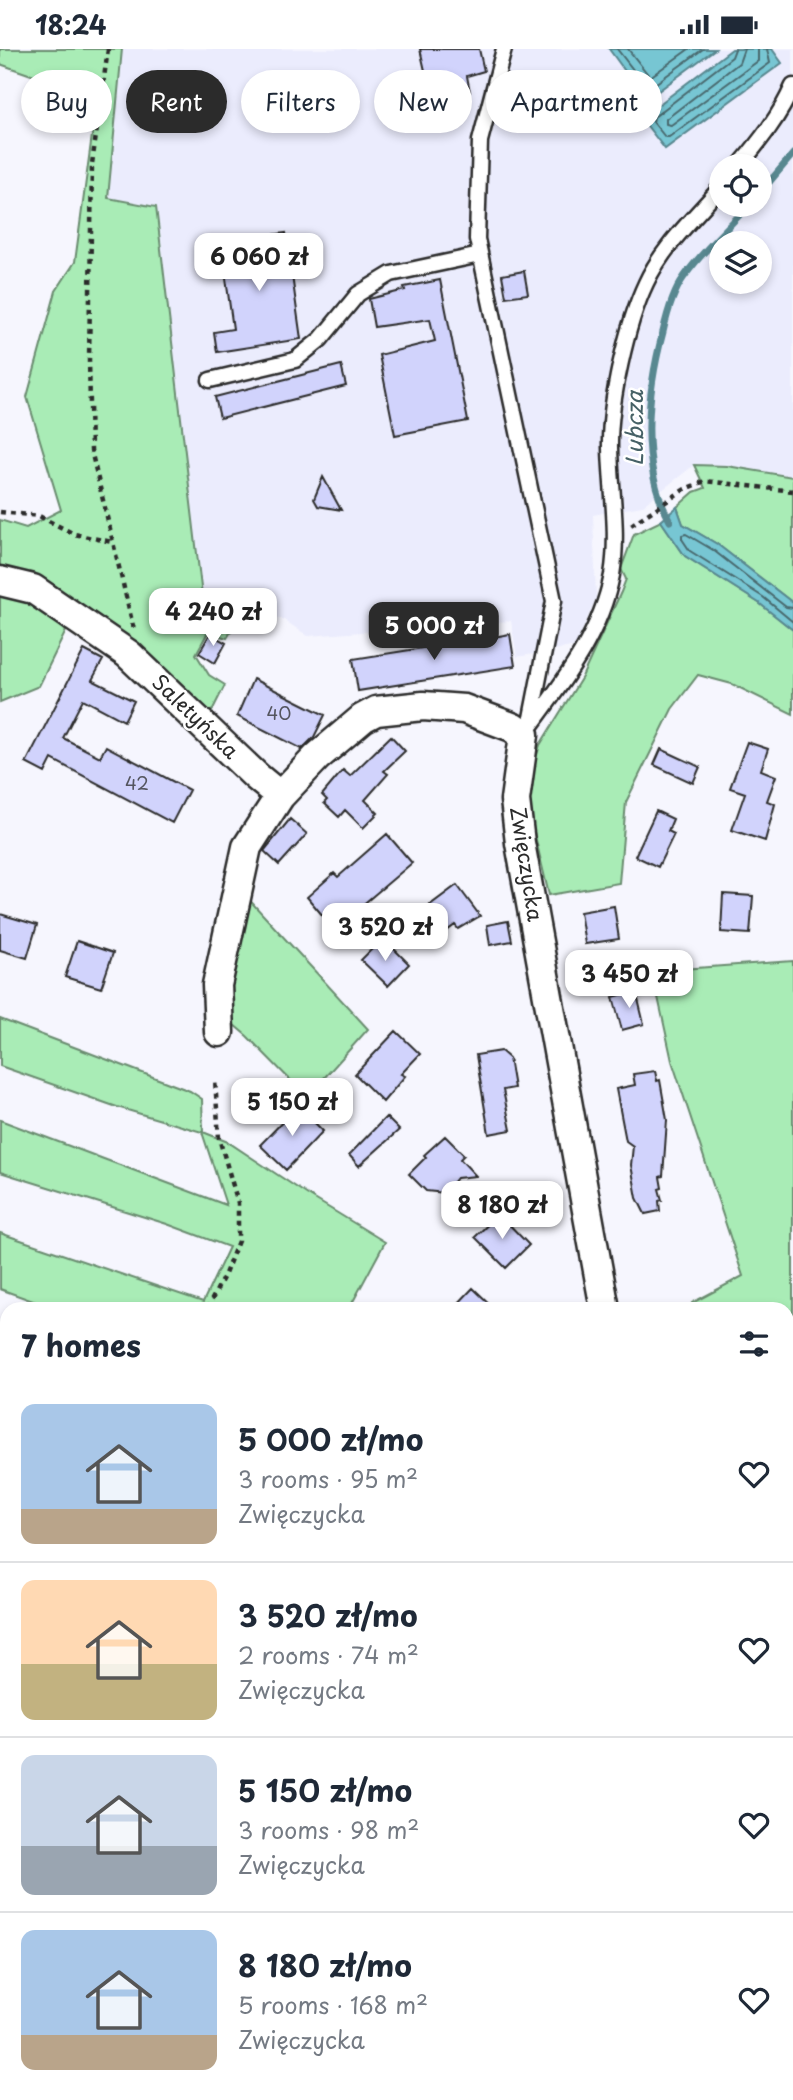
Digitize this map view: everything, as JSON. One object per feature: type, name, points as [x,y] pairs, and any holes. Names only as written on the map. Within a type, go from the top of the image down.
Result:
[{"type":"street","name":"Saletyńska","points":[[0,581],[33,589],[128,654],[280,796]]},
{"type":"street","points":[[219,1032],[217,985],[247,847],[280,796],[317,757],[363,718],[376,711],[423,706],[464,709],[526,731]]},
{"type":"street","name":"Zwięczycka","points":[[526,731],[514,800],[604,1302]]},
{"type":"lane","points":[[504,49],[480,141],[477,239],[554,601],[526,731]]},
{"type":"lane","points":[[749,154],[762,139],[793,86]]},
{"type":"lane","points":[[526,731],[571,672],[591,636],[612,575],[615,535],[610,446],[616,394],[630,323],[647,281],[672,242],[709,200]]},
{"type":"lane","points":[[210,380],[295,360],[321,339],[358,294],[391,274],[480,255]]},
{"type":"path","points":[[107,49],[92,164],[89,360],[91,450],[135,629],[128,654]]},
{"type":"path","points":[[648,514],[685,489],[705,481],[793,491]]},
{"type":"path","points":[[0,512],[39,516],[74,534],[112,542]]},
{"type":"path","points":[[211,1302],[238,1241],[238,1203],[219,1138],[215,1080]]},
{"type":"shaded area","points":[[121,49],[793,49],[793,477],[727,466],[694,465],[642,506],[593,515],[596,598],[576,646],[517,657],[511,621],[308,636],[281,618],[241,615],[202,596],[156,207],[108,198]]},
{"type":"green space","points":[[0,49],[122,49],[108,198],[156,207],[202,596],[241,615],[227,638],[208,632],[196,654],[209,675],[225,685],[210,715],[51,588],[0,566],[0,520],[26,528],[61,510],[27,397],[56,291],[75,262],[92,133],[112,133],[112,70],[21,71],[0,64]]},
{"type":"green space","points":[[694,465],[727,466],[793,477],[793,603],[717,544],[683,524],[677,507],[694,492],[705,488]]},
{"type":"green space","points":[[661,521],[685,556],[759,603],[793,630],[793,714],[732,684],[698,675],[672,709],[626,802],[619,883],[549,895],[525,794],[540,745],[582,677],[621,592],[626,579],[621,569],[634,534]]},
{"type":"green space","points":[[0,592],[32,600],[66,631],[39,686],[0,702]]},
{"type":"green space","points":[[244,894],[368,1029],[307,1097],[227,1019],[226,989]]},
{"type":"green space","points":[[793,961],[793,1302],[694,1302],[743,1276],[672,1061],[653,974],[668,970]]},
{"type":"green space","points":[[0,1019],[190,1091],[202,1099],[203,1132],[228,1142],[385,1242],[353,1302],[203,1302],[229,1247],[167,1224],[0,1172],[0,1120],[226,1205],[202,1132],[117,1107],[0,1066]]},
{"type":"green space","points":[[0,1233],[203,1302],[36,1302],[0,1289]]},
{"type":"water","points":[[609,49],[715,49],[662,88],[662,70],[624,70]]},
{"type":"water","points":[[732,49],[772,49],[782,63],[665,149],[653,133],[662,133],[662,102]]},
{"type":"water","points":[[677,507],[683,524],[717,544],[793,603],[793,630],[759,603],[685,556],[661,521]]},
{"type":"building","points":[[420,49],[479,49],[484,71],[472,75],[472,70],[425,70]]},
{"type":"building","points":[[286,233],[301,339],[217,352],[214,332],[233,329],[221,242]]},
{"type":"building","points":[[524,271],[528,294],[506,297],[502,275]]},
{"type":"building","points":[[440,280],[468,421],[395,435],[379,355],[435,341],[430,319],[374,327],[369,299],[405,290],[404,287]]},
{"type":"building","points":[[341,365],[346,386],[220,418],[215,397]]},
{"type":"building","points":[[323,477],[341,510],[318,506],[314,499]]},
{"type":"building","points":[[210,634],[226,643],[215,663],[199,653]]},
{"type":"building","points":[[510,634],[515,666],[358,691],[353,659],[467,641],[466,638],[483,639]]},
{"type":"building","points":[[84,650],[103,660],[92,680],[134,701],[124,721],[83,699],[63,738],[100,757],[106,746],[189,790],[172,823],[52,759],[45,773],[26,763]]},
{"type":"building","points":[[253,679],[325,715],[314,737],[302,749],[237,716]]},
{"type":"building","points":[[391,736],[405,751],[384,771],[388,774],[365,800],[378,813],[363,828],[345,810],[339,817],[324,803],[327,800],[322,795],[343,770],[350,776]]},
{"type":"building","points":[[747,742],[768,749],[761,770],[776,776],[767,801],[775,804],[765,841],[732,830],[745,793],[730,788]]},
{"type":"building","points":[[661,749],[700,767],[693,783],[654,765]]},
{"type":"building","points":[[656,811],[673,819],[668,831],[674,834],[658,867],[635,856]]},
{"type":"building","points":[[290,819],[307,834],[279,865],[264,851]]},
{"type":"building","points":[[387,834],[412,863],[334,929],[307,897],[334,873],[338,877]]},
{"type":"building","points":[[457,885],[480,916],[458,929],[455,925],[436,939],[418,914]]},
{"type":"building","points":[[723,894],[753,896],[750,934],[721,932]]},
{"type":"building","points":[[614,906],[619,939],[585,944],[580,912]]},
{"type":"building","points":[[0,914],[37,925],[27,958],[0,950]]},
{"type":"building","points":[[508,921],[512,941],[490,945],[487,925]]},
{"type":"building","points":[[77,941],[113,953],[101,988],[65,977]]},
{"type":"building","points":[[388,943],[409,964],[388,986],[361,960],[377,944],[383,949]]},
{"type":"building","points":[[636,991],[644,1024],[622,1030],[613,997]]},
{"type":"building","points":[[396,1031],[420,1054],[401,1074],[405,1076],[383,1102],[355,1074]]},
{"type":"building","points":[[501,1051],[509,1058],[514,1088],[503,1090],[511,1130],[489,1134],[476,1055]]},
{"type":"building","points":[[655,1071],[657,1081],[660,1080],[667,1120],[663,1176],[660,1177],[662,1188],[659,1189],[662,1200],[659,1201],[660,1211],[645,1214],[637,1198],[631,1165],[633,1146],[626,1141],[616,1089],[635,1085],[633,1074]]},
{"type":"building","points":[[298,1106],[323,1131],[286,1170],[260,1145]]},
{"type":"building","points":[[386,1117],[399,1130],[359,1166],[349,1155]]},
{"type":"building","points":[[445,1136],[464,1155],[460,1159],[476,1176],[457,1178],[445,1193],[426,1191],[409,1174],[426,1157],[424,1155]]},
{"type":"building","points":[[499,1214],[529,1245],[506,1268],[475,1237]]},
{"type":"building","points":[[473,1288],[488,1302],[460,1302]]},
{"type":"waterway","name":"Lubcza","points":[[772,179],[793,154]]},
{"type":"waterway","name":"Lubcza","points":[[670,521],[660,499],[650,452],[650,403],[657,355],[680,283],[691,267],[738,217]]}]
